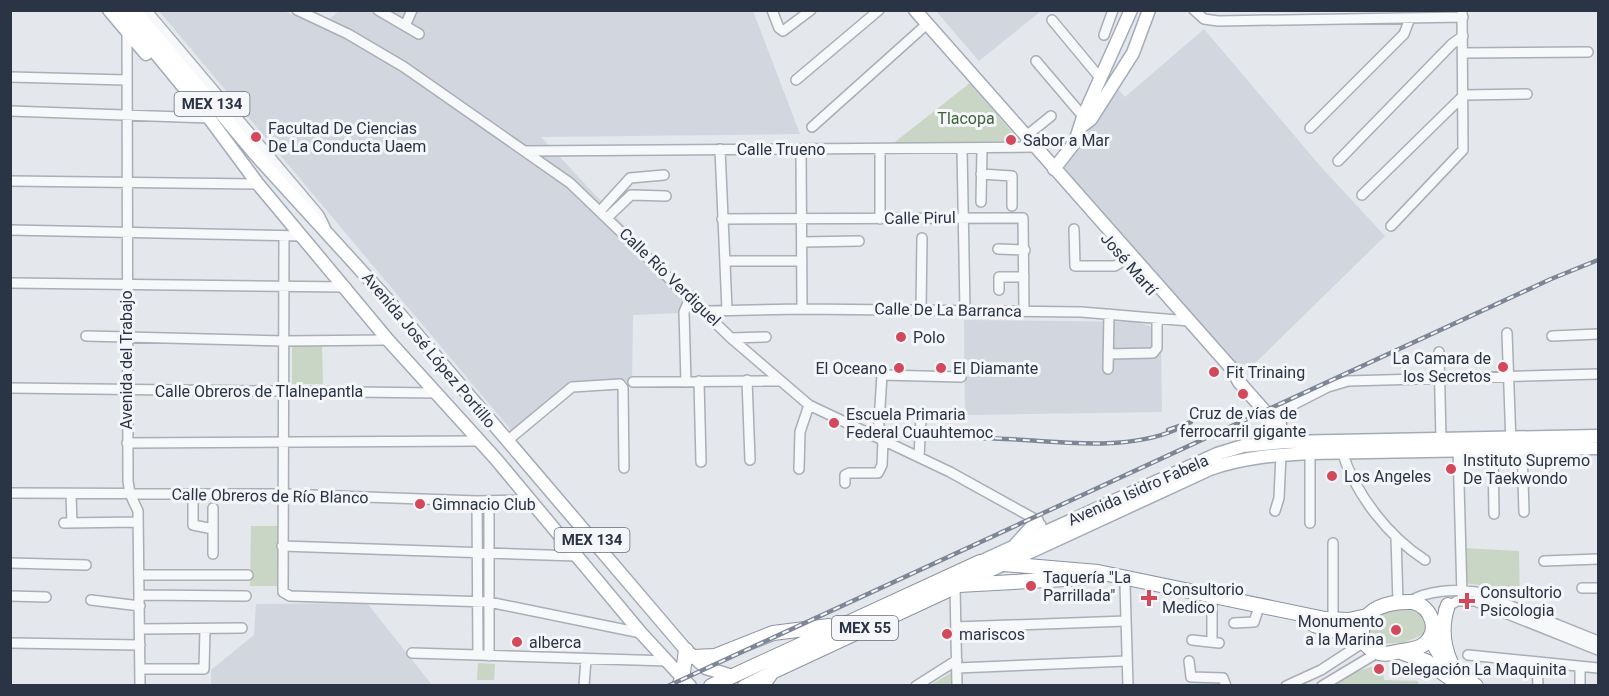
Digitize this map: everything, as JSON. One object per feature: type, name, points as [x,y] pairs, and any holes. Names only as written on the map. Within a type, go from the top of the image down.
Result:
[{"type":"highway","name":"MEX 55","points":[[711,686],[980,562],[1007,554],[1050,568],[1098,572],[1333,620],[1366,615]]},
{"type":"highway","name":"MEX 55","points":[[957,586],[1028,579],[1082,578],[1257,613],[1363,640]]},
{"type":"highway","name":"Avenida Isidro Fabela","points":[[762,686],[772,672],[957,586]]},
{"type":"highway","points":[[1432,630],[1420,646],[1398,652],[1377,653],[1363,640],[1362,624],[1366,615],[1375,609],[1404,602],[1418,603],[1427,610],[1438,653],[1476,686]]},
{"type":"highway","points":[[1448,605],[1443,620],[1443,638],[1453,668]]},
{"type":"highway","points":[[678,678],[690,654],[715,656],[773,633],[840,625]]},
{"type":"highway","points":[[1398,652],[1426,661],[1461,686]]},
{"type":"main road","points":[[109,10],[180,94],[200,107]]},
{"type":"main road","name":"Avenida José López Portillo","points":[[120,10],[200,107],[258,184],[388,340],[479,441],[678,678]]},
{"type":"main road","name":"Avenida José López Portillo","points":[[134,10],[690,654],[706,668],[732,676]]},
{"type":"main road","name":"José Martí","points":[[915,10],[1128,258],[1232,369],[1239,382],[1275,414],[1281,443]]},
{"type":"main road","points":[[1054,169],[1069,153],[1131,10]]},
{"type":"main road","points":[[1084,122],[1132,53],[1149,10]]},
{"type":"main road","name":"José Martí","points":[[1030,143],[1128,258]]},
{"type":"main road","name":"Avenida Isidro Fabela","points":[[957,586],[1047,531],[1162,484],[1281,443],[1441,440],[1493,450],[1514,445],[1599,436]]},
{"type":"main road","name":"Avenida Isidro Fabela","points":[[1281,443],[1310,453],[1458,445],[1599,448]]},
{"type":"main road","name":"Avenida Isidro Fabela","points":[[1007,554],[1047,546],[1162,484]]},
{"type":"main road","points":[[529,500],[536,502],[544,500],[547,495],[545,486]]},
{"type":"main road","points":[[1028,579],[1014,575],[1007,554],[1036,521]]},
{"type":"main road","points":[[1047,546],[1044,557],[1050,568]]},
{"type":"main road","name":"MEX 55","points":[[744,685],[772,672]]},
{"type":"street","points":[[146,10],[319,215],[327,232]]},
{"type":"street","name":"Calle Río Verdiguel","points":[[297,10],[348,34],[404,67],[570,183],[707,311],[731,338],[808,405],[969,482],[1036,521],[1047,531]]},
{"type":"street","points":[[378,10],[419,34]]},
{"type":"street","points":[[405,26],[412,10]]},
{"type":"street","points":[[772,10],[779,28],[783,31],[811,10]]},
{"type":"street","points":[[796,80],[879,10]]},
{"type":"street","points":[[1104,35],[1113,10]]},
{"type":"street","points":[[1194,10],[1203,15],[1410,18],[1462,14],[1464,146],[1460,156],[1391,226]]},
{"type":"street","points":[[1310,128],[1404,34],[1410,18]]},
{"type":"street","points":[[1053,20],[1101,79]]},
{"type":"street","points":[[812,127],[927,24]]},
{"type":"street","name":"Avenida del Trabajo","points":[[127,31],[127,443],[130,495],[136,505],[138,522],[140,686]]},
{"type":"street","points":[[1338,161],[1455,41],[1463,36]]},
{"type":"street","points":[[1463,53],[1588,52]]},
{"type":"street","points":[[1036,61],[1084,122]]},
{"type":"street","points":[[10,76],[126,80]]},
{"type":"street","points":[[1362,195],[1464,95],[1527,94]]},
{"type":"street","points":[[10,111],[208,118]]},
{"type":"street","points":[[1030,143],[1051,116]]},
{"type":"street","name":"Calle Trueno","points":[[525,151],[981,148],[1030,143]]},
{"type":"street","points":[[801,148],[802,309]]},
{"type":"street","points":[[880,148],[880,219]]},
{"type":"street","points":[[962,148],[965,311]]},
{"type":"street","points":[[981,148],[981,202]]},
{"type":"street","points":[[720,149],[727,310]]},
{"type":"street","points":[[981,174],[1012,176],[1012,206]]},
{"type":"street","points":[[601,210],[630,177],[664,175]]},
{"type":"street","points":[[10,181],[258,184]]},
{"type":"street","points":[[608,218],[631,195],[666,196]]},
{"type":"street","name":"Calle Pirul","points":[[722,219],[1023,218],[1024,311]]},
{"type":"street","points":[[1074,229],[1075,266],[1112,266],[1128,258]]},
{"type":"street","points":[[10,230],[303,237]]},
{"type":"street","points":[[284,236],[282,588],[290,596],[489,602],[641,633]]},
{"type":"street","points":[[921,310],[922,238]]},
{"type":"street","points":[[802,242],[859,241]]},
{"type":"street","points":[[998,249],[1025,249]]},
{"type":"street","points":[[725,261],[802,261]]},
{"type":"street","points":[[999,290],[999,277],[1024,277]]},
{"type":"street","points":[[10,283],[346,287]]},
{"type":"street","points":[[686,382],[684,312],[691,296]]},
{"type":"street","name":"Calle De La Barranca","points":[[707,311],[802,309],[1024,311],[1109,314],[1185,321]]},
{"type":"street","points":[[1108,369],[1109,314]]},
{"type":"street","points":[[1108,354],[1153,353],[1156,348],[1157,319]]},
{"type":"street","points":[[1507,333],[1514,445],[1524,512]]},
{"type":"street","points":[[1552,336],[1599,334]]},
{"type":"street","points":[[86,336],[284,341],[388,340]]},
{"type":"street","points":[[731,338],[766,337]]},
{"type":"street","points":[[1439,352],[1441,440]]},
{"type":"street","points":[[1275,414],[1328,387],[1356,380],[1599,374]]},
{"type":"street","points":[[845,483],[845,475],[849,473],[878,473],[882,465],[880,439],[882,375],[961,376]]},
{"type":"street","points":[[747,380],[750,460]]},
{"type":"street","points":[[699,381],[701,462]]},
{"type":"street","points":[[633,382],[778,381]]},
{"type":"street","points":[[507,441],[572,387],[620,384],[623,388],[624,468]]},
{"type":"street","name":"Calle Obreros de Tlalnepantla","points":[[10,388],[436,393]]},
{"type":"street","points":[[800,469],[800,432],[808,405]]},
{"type":"street","points":[[918,457],[921,418]]},
{"type":"street","points":[[127,443],[479,441]]},
{"type":"street","points":[[1275,511],[1280,498],[1281,443]]},
{"type":"street","points":[[1458,445],[1462,595]]},
{"type":"street","points":[[1493,450],[1494,514]]},
{"type":"street","points":[[1342,452],[1355,484],[1396,537],[1425,560]]},
{"type":"street","points":[[1310,453],[1310,523]]},
{"type":"street","name":"Calle Obreros de Río Blanco","points":[[10,493],[283,494],[477,501],[529,500]]},
{"type":"street","points":[[193,494],[193,525],[213,529]]},
{"type":"street","points":[[71,495],[68,523],[138,522]]},
{"type":"street","points":[[477,501],[478,655]]},
{"type":"street","points":[[489,501],[489,656]]},
{"type":"street","points":[[213,508],[213,554]]},
{"type":"street","points":[[1396,537],[1404,602],[1425,595],[1484,594],[1599,641]]},
{"type":"street","points":[[1333,543],[1333,620]]},
{"type":"street","points":[[282,546],[577,556]]},
{"type":"street","points":[[1544,561],[1599,559]]},
{"type":"street","points":[[10,563],[86,565]]},
{"type":"street","points":[[139,575],[248,575]]},
{"type":"street","points":[[216,575],[216,596]]},
{"type":"street","points":[[1125,585],[1128,686]]},
{"type":"street","points":[[957,586],[957,686]]},
{"type":"street","points":[[1582,588],[1599,588]]},
{"type":"street","points":[[140,595],[246,596]]},
{"type":"street","points":[[1432,630],[1448,605],[1462,595]]},
{"type":"street","points":[[1462,595],[1599,650]]},
{"type":"street","points":[[10,596],[46,597]]},
{"type":"street","points":[[91,600],[140,606]]},
{"type":"street","points":[[1192,640],[1216,642],[1212,604]]},
{"type":"street","points":[[1234,623],[1254,622],[1257,613]]},
{"type":"street","points":[[956,627],[1126,621]]},
{"type":"street","points":[[140,629],[242,628]]},
{"type":"street","points":[[140,669],[204,669],[205,629]]},
{"type":"street","points":[[1286,686],[1321,670],[1363,640]]},
{"type":"street","points":[[10,643],[140,645]]},
{"type":"street","points":[[412,653],[586,659],[678,678]]},
{"type":"street","points":[[1322,686],[1377,653]]},
{"type":"street","points":[[1468,655],[1599,668]]},
{"type":"street","points":[[584,686],[586,659]]},
{"type":"street","points":[[917,684],[957,664],[1127,661]]},
{"type":"street","points":[[1189,661],[1191,677],[1223,678],[1226,686]]},
{"type":"street","points":[[1537,662],[1538,686]]},
{"type":"street","points":[[1580,667],[1580,686]]},
{"type":"street","name":"MEX 134","points":[[732,676],[744,685]]},
{"type":"shaded area","points":[[340,10],[753,11],[800,134],[541,137],[696,302],[680,313],[633,315],[632,381],[570,383],[511,430],[159,11],[283,11],[323,25]]},
{"type":"shaded area","points":[[936,11],[1041,11],[979,61]]},
{"type":"shaded area","points":[[1204,29],[1321,167],[1385,236],[1244,374],[1063,170],[1117,88],[1125,97]]},
{"type":"shaded area","points":[[964,320],[1137,322],[1161,330],[1162,412],[965,415]]},
{"type":"shaded area","points":[[367,603],[432,685],[211,686],[211,670],[254,635],[256,604]]},
{"type":"green space","name":"Tlacopa","points":[[970,83],[1017,141],[891,145]]},
{"type":"green space","points":[[292,344],[322,344],[323,384],[292,384]]},
{"type":"green space","points":[[251,526],[278,526],[277,586],[250,586]]},
{"type":"green space","points":[[1464,548],[1519,551],[1520,600],[1486,586],[1465,583]]},
{"type":"green space","points":[[1399,609],[1418,610],[1427,621],[1424,634],[1403,643],[1375,644],[1368,638],[1367,625],[1370,622],[1381,614]]},
{"type":"green space","points":[[478,663],[495,664],[494,680],[477,680]]},
{"type":"green space","points":[[1382,664],[1384,680],[1418,681],[1419,685],[1336,685],[1354,672]]},
{"type":"green space","points":[[952,672],[954,685],[931,685]]},
{"type":"railway","points":[[668,686],[1551,279],[1598,260]]},
{"type":"railway","points":[[1168,430],[1191,422]]},
{"type":"railway","points":[[967,438],[1100,443],[1151,438],[1175,430]]},
{"type":"place","name":"Facultad De Ciencias De La Conducta Uaem","points":[[256,137]]},
{"type":"place","name":"Sabor a Mar","points":[[1011,140]]},
{"type":"place","name":"Polo","points":[[901,337]]},
{"type":"place","name":"La Camara de los Secretos","points":[[1503,367]]},
{"type":"place","name":"El Oceano","points":[[899,368]]},
{"type":"place","name":"El Diamante","points":[[941,368]]},
{"type":"place","name":"Fit Trinaing","points":[[1214,372]]},
{"type":"place","name":"Cruz de vías de ferrocarril gigante","points":[[1243,394]]},
{"type":"place","name":"Escuela Primaria Federal Cuauhtemoc","points":[[834,423]]},
{"type":"place","name":"Instituto Supremo De Taekwondo","points":[[1451,469]]},
{"type":"place","name":"Los Angeles","points":[[1332,476]]},
{"type":"place","name":"Gimnacio Club","points":[[420,504]]},
{"type":"place","name":"Taquería \"La Parrillada\"","points":[[1031,586]]},
{"type":"place","name":"Consultorio Medico","points":[[1149,598]]},
{"type":"place","name":"Consultorio Psicologia","points":[[1467,601]]},
{"type":"place","name":"Monumento a la Marina","points":[[1396,630]]},
{"type":"place","name":"mariscos","points":[[947,634]]},
{"type":"place","name":"alberca","points":[[517,642]]},
{"type":"place","name":"Delegación La Maquinita","points":[[1379,669]]}]
